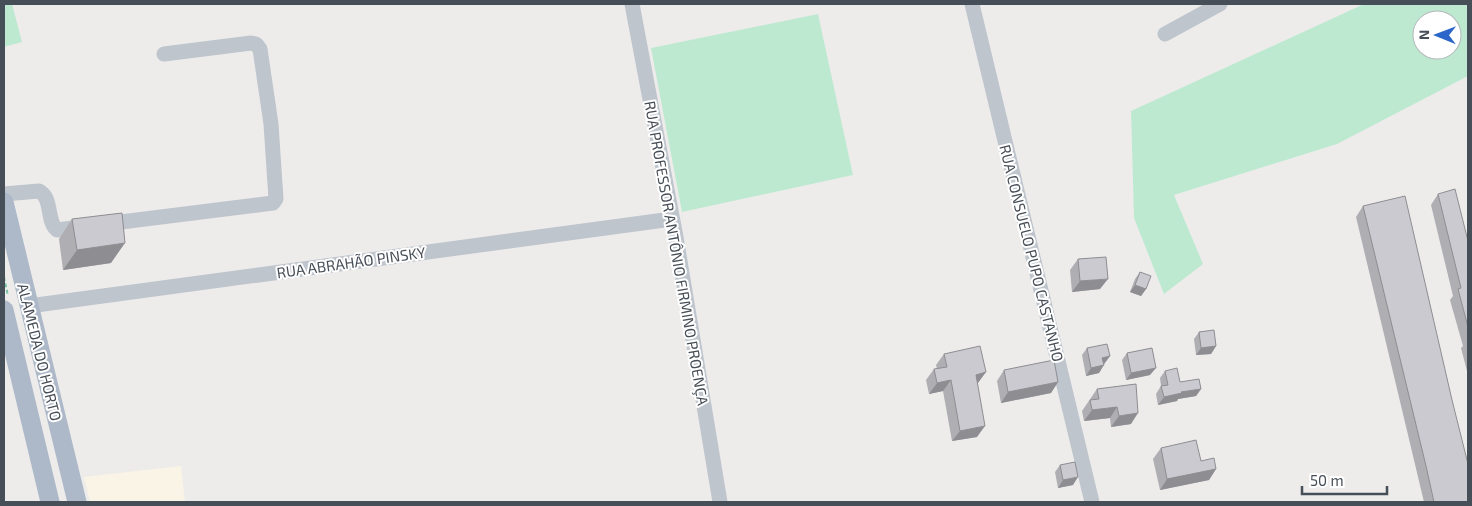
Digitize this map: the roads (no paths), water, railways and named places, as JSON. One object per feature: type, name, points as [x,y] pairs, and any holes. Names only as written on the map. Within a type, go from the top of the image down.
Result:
[{"type":"main road","name":"ALAMEDA DO HORTO","points":[[4,202],[77,502]]},
{"type":"main road","name":"ALAMEDA DO HORTO","points":[[4,310],[50,502]]},
{"type":"street","name":"RUA PROFESSOR ANTÔNIO FIRMINO PROENÇA","points":[[632,4],[672,219],[720,502]]},
{"type":"street","name":"RUA CONSUELO PUPO CASTANHO","points":[[972,4],[1092,502]]},
{"type":"street","points":[[1165,34],[1220,4]]},
{"type":"street","points":[[4,194],[43,193],[47,201],[53,227],[58,230],[273,203],[276,199],[271,124],[260,49],[251,42],[164,54]]},
{"type":"street","name":"RUA ABRAHÃO PINSKY","points":[[29,306],[672,219]]}]
